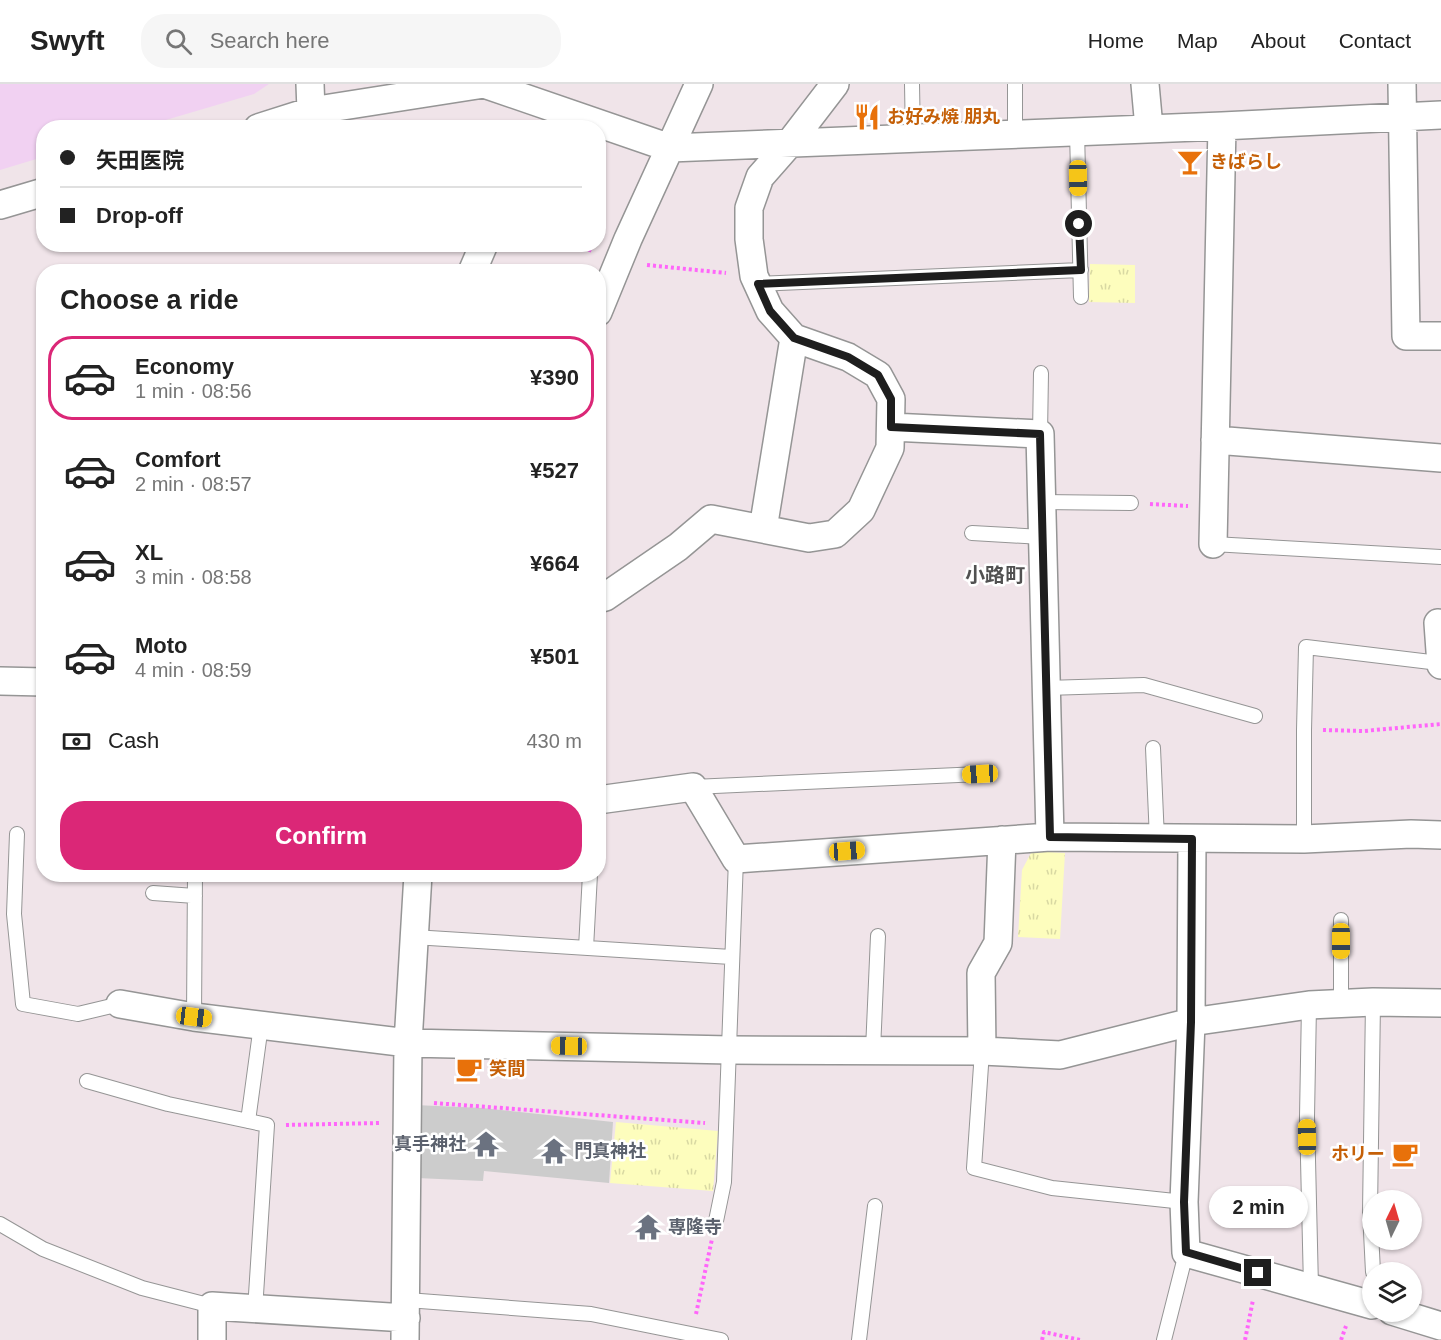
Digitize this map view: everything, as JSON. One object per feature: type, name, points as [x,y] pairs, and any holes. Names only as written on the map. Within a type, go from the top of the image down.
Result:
[{"type":"street","points":[[310,84],[311,111]]},
{"type":"street","points":[[283,120],[311,111],[484,84],[542,117]]},
{"type":"street","points":[[606,293],[699,84]]},
{"type":"street","points":[[606,596],[678,547],[711,519],[809,538],[835,534],[861,510],[890,448],[891,399],[878,375],[848,357],[794,338],[770,311],[756,280],[749,239],[749,208],[760,177],[789,144],[835,84]]},
{"type":"street","points":[[1145,84],[1149,128]]},
{"type":"street","points":[[1402,84],[1406,336],[1441,336]]},
{"type":"street","points":[[606,132],[670,148],[1441,115]]},
{"type":"street","points":[[1213,544],[1222,126]]},
{"type":"street","points":[[0,205],[36,194]]},
{"type":"street","points":[[763,529],[794,338]]},
{"type":"street","points":[[891,427],[1040,434],[1050,837]]},
{"type":"street","points":[[1215,440],[1441,458]]},
{"type":"street","points":[[1438,623],[1440,664]]},
{"type":"street","points":[[0,681],[36,682]]},
{"type":"street","points":[[606,799],[693,788],[736,859],[1050,837],[1304,839],[1411,834],[1441,835]]},
{"type":"street","points":[[1192,839],[1191,1022],[1184,1202],[1186,1252],[1362,1302]]},
{"type":"street","points":[[982,1050],[981,973],[998,943],[1002,840]]},
{"type":"street","points":[[212,1340],[212,1306],[406,1319],[408,1043],[417,882]]},
{"type":"street","points":[[120,1004],[194,1017],[408,1043],[730,1050],[982,1050],[1060,1056],[1191,1022],[1309,1005],[1373,1002],[1441,1003]]},
{"type":"street","points":[[1422,1320],[1441,1326]]},
{"type":"lane","points":[[912,84],[913,139]]},
{"type":"lane","points":[[1015,84],[1016,134]]},
{"type":"lane","points":[[1077,131],[1081,297]]},
{"type":"lane","points":[[756,280],[1081,270]]},
{"type":"lane","points":[[1040,434],[1041,373]]},
{"type":"lane","points":[[1041,502],[1131,503]]},
{"type":"lane","points":[[972,534],[1042,537]]},
{"type":"lane","points":[[1213,544],[1441,557]]},
{"type":"lane","points":[[1304,839],[1306,647],[1440,664]]},
{"type":"lane","points":[[1046,688],[1144,685],[1255,716]]},
{"type":"lane","points":[[1154,748],[1156,839]]},
{"type":"lane","points":[[693,788],[980,774]]},
{"type":"lane","points":[[17,834],[14,914],[23,1004],[78,1014],[120,1004]]},
{"type":"lane","points":[[716,1221],[724,1182],[736,859]]},
{"type":"lane","points":[[194,1017],[195,882]]},
{"type":"lane","points":[[586,948],[590,882]]},
{"type":"lane","points":[[153,893],[195,896]]},
{"type":"lane","points":[[1341,920],[1341,1003]]},
{"type":"lane","points":[[873,1050],[878,936]]},
{"type":"lane","points":[[413,937],[731,957]]},
{"type":"lane","points":[[1372,1262],[1370,1212],[1373,1002]]},
{"type":"lane","points":[[1309,1005],[1307,1117],[1311,1287]]},
{"type":"lane","points":[[248,1121],[261,1025]]},
{"type":"lane","points":[[982,1050],[974,1168],[1052,1188],[1184,1202]]},
{"type":"lane","points":[[87,1081],[168,1104],[267,1125],[255,1310]]},
{"type":"lane","points":[[859,1340],[875,1206]]},
{"type":"lane","points":[[0,1224],[43,1248],[142,1288],[212,1306]]},
{"type":"lane","points":[[1164,1340],[1186,1252]]},
{"type":"lane","points":[[406,1319],[591,1314],[721,1340]]},
{"type":"path","points":[[596,252],[619,262],[756,280]]},
{"type":"path","points":[[1131,503],[1214,507]]},
{"type":"path","points":[[1304,730],[1364,731],[1441,724]]},
{"type":"path","points":[[267,1125],[483,1106],[727,1125]]},
{"type":"path","points":[[692,1333],[716,1221]]},
{"type":"path","points":[[1245,1340],[1258,1273]]},
{"type":"path","points":[[1042,1340],[1044,1332],[1080,1340]]},
{"type":"shaded area","points":[[0,84],[269,84],[254,94],[166,120],[36,120],[36,159],[0,170]]},
{"type":"shaded area","points":[[415,1105],[482,1108],[613,1122],[609,1183],[484,1171],[483,1181],[417,1178]]},
{"type":"green space","points":[[1090,264],[1135,265],[1135,303],[1089,302]]},
{"type":"green space","points":[[1032,851],[1065,853],[1060,939],[1018,937],[1022,870]]},
{"type":"green space","points":[[616,1122],[718,1131],[713,1191],[610,1183]]},
{"type":"place","name":"お好み焼 朋丸","points":[[867,117]]},
{"type":"place","name":"きばらし","points":[[1190,162]]},
{"type":"place","name":"笑間","points":[[469,1069]]},
{"type":"place","name":"真手神社","points":[[486,1144]]},
{"type":"place","name":"門真神社","points":[[554,1151]]},
{"type":"place","name":"ホリー","points":[[1405,1154]]},
{"type":"place","name":"専隆寺","points":[[648,1227]]},
{"type":"district","name":"小路町","points":[[995,575]]},
{"type":"route","points":[[1079,224],[1081,270],[758,284],[770,311],[794,338],[848,357],[878,375],[891,399],[891,427],[1040,434],[1050,837],[1192,839],[1191,1022],[1184,1202],[1186,1252],[1258,1273]]}]
